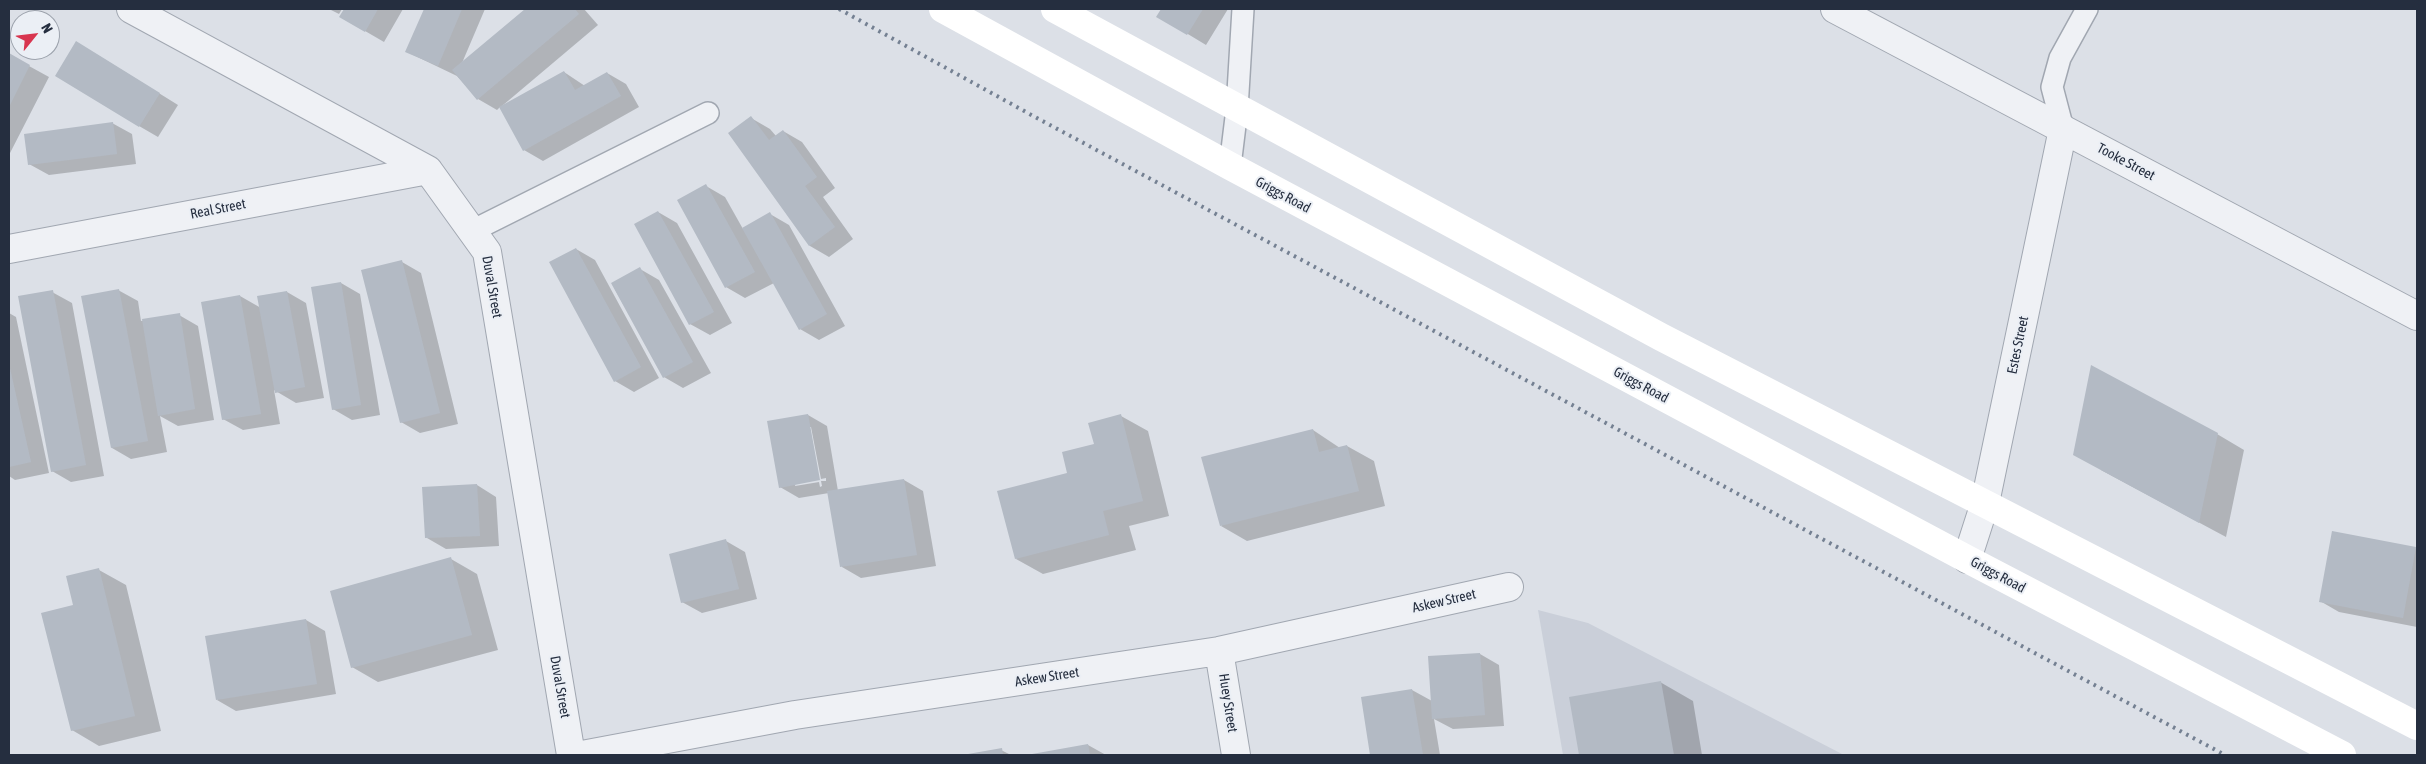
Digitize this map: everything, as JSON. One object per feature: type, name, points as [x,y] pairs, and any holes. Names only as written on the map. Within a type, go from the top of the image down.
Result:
[{"type":"main road","name":"Griggs Road","points":[[942,9],[1230,166],[1967,559],[2342,755]]},
{"type":"main road","points":[[1055,9],[1660,336],[2417,726]]},
{"type":"street","name":"Duval Street","points":[[131,9],[428,170],[487,252],[571,755]]},
{"type":"street","name":"Tooke Street","points":[[1835,9],[2417,316]]},
{"type":"street","name":"Estes Street","points":[[1967,559],[1985,503],[2063,129]]},
{"type":"street","name":"Real Street","points":[[9,248],[428,170]]},
{"type":"street","name":"Askew Street","points":[[582,755],[795,715],[1219,652],[1509,587]]},
{"type":"street","name":"Huey Street","points":[[1219,652],[1236,755]]},
{"type":"lane","points":[[1230,166],[1237,109],[1243,9]]},
{"type":"lane","points":[[2063,129],[2052,86],[2060,58],[2087,9]]},
{"type":"lane","points":[[472,231],[708,113]]},
{"type":"shaded area","points":[[1538,610],[1588,623],[1844,755],[1563,755]]},
{"type":"building","points":[[344,9],[378,9],[365,32],[339,17]]},
{"type":"building","points":[[424,9],[462,9],[438,66],[405,52]]},
{"type":"building","points":[[525,9],[575,9],[579,14],[477,100],[452,70]]},
{"type":"building","points":[[1161,9],[1203,9],[1187,35],[1156,17]]},
{"type":"building","points":[[76,41],[160,93],[139,127],[55,76]]},
{"type":"building","points":[[9,53],[10,60],[21,60],[30,65],[9,107]]},
{"type":"building","points":[[564,71],[575,90],[607,72],[621,96],[523,151],[499,107]]},
{"type":"building","points":[[751,116],[769,140],[783,130],[817,177],[805,186],[835,227],[809,246],[728,133]]},
{"type":"building","points":[[113,122],[117,154],[28,165],[24,134]]},
{"type":"building","points":[[706,184],[755,272],[725,288],[677,200]]},
{"type":"building","points":[[658,211],[714,312],[689,325],[634,224]]},
{"type":"building","points":[[770,212],[827,314],[799,330],[742,228]]},
{"type":"building","points":[[576,248],[641,367],[614,382],[549,262]]},
{"type":"building","points":[[402,260],[440,413],[400,423],[361,270]]},
{"type":"building","points":[[640,267],[693,362],[663,378],[611,283]]},
{"type":"building","points":[[341,282],[361,405],[332,410],[311,287]]},
{"type":"building","points":[[119,289],[148,441],[111,448],[81,296]]},
{"type":"building","points":[[53,290],[86,465],[51,472],[18,296]]},
{"type":"building","points":[[287,291],[305,387],[275,393],[257,296]]},
{"type":"building","points":[[240,295],[261,414],[222,420],[201,302]]},
{"type":"building","points":[[180,313],[195,409],[158,416],[142,319]]},
{"type":"building","points":[[9,364],[31,462],[9,467]]},
{"type":"building","points":[[2091,365],[2218,433],[2199,523],[2073,455]]},
{"type":"building","points":[[808,414],[820,480],[779,488],[767,421]]},
{"type":"building","points":[[1121,414],[1143,501],[1103,511],[1109,535],[1015,559],[997,491],[1067,473],[1062,452],[1094,444],[1088,423]]},
{"type":"building","points":[[1313,429],[1319,452],[1347,445],[1359,491],[1220,526],[1201,457]]},
{"type":"building","points":[[904,479],[917,555],[840,567],[827,491]]},
{"type":"building","points":[[477,484],[480,536],[425,538],[422,487]]},
{"type":"building","points":[[2332,531],[2416,547],[2403,618],[2319,602]]},
{"type":"building","points":[[726,539],[739,589],[681,603],[669,554]]},
{"type":"building","points":[[451,557],[472,635],[351,668],[330,591]]},
{"type":"building","points":[[99,568],[135,716],[71,731],[41,613],[73,605],[66,576]]},
{"type":"building","points":[[306,619],[317,684],[216,700],[205,636]]},
{"type":"building","points":[[1480,653],[1485,715],[1432,719],[1428,656]]},
{"type":"building","points":[[1661,681],[1674,755],[1579,755],[1569,697]]},
{"type":"building","points":[[1412,689],[1423,755],[1370,755],[1361,697]]},
{"type":"building","points":[[1088,744],[1090,755],[1032,755],[1032,754]]},
{"type":"building","points":[[1002,748],[1003,755],[968,755],[968,754]]},
{"type":"railway","points":[[839,9],[1035,117],[2225,755]]}]
